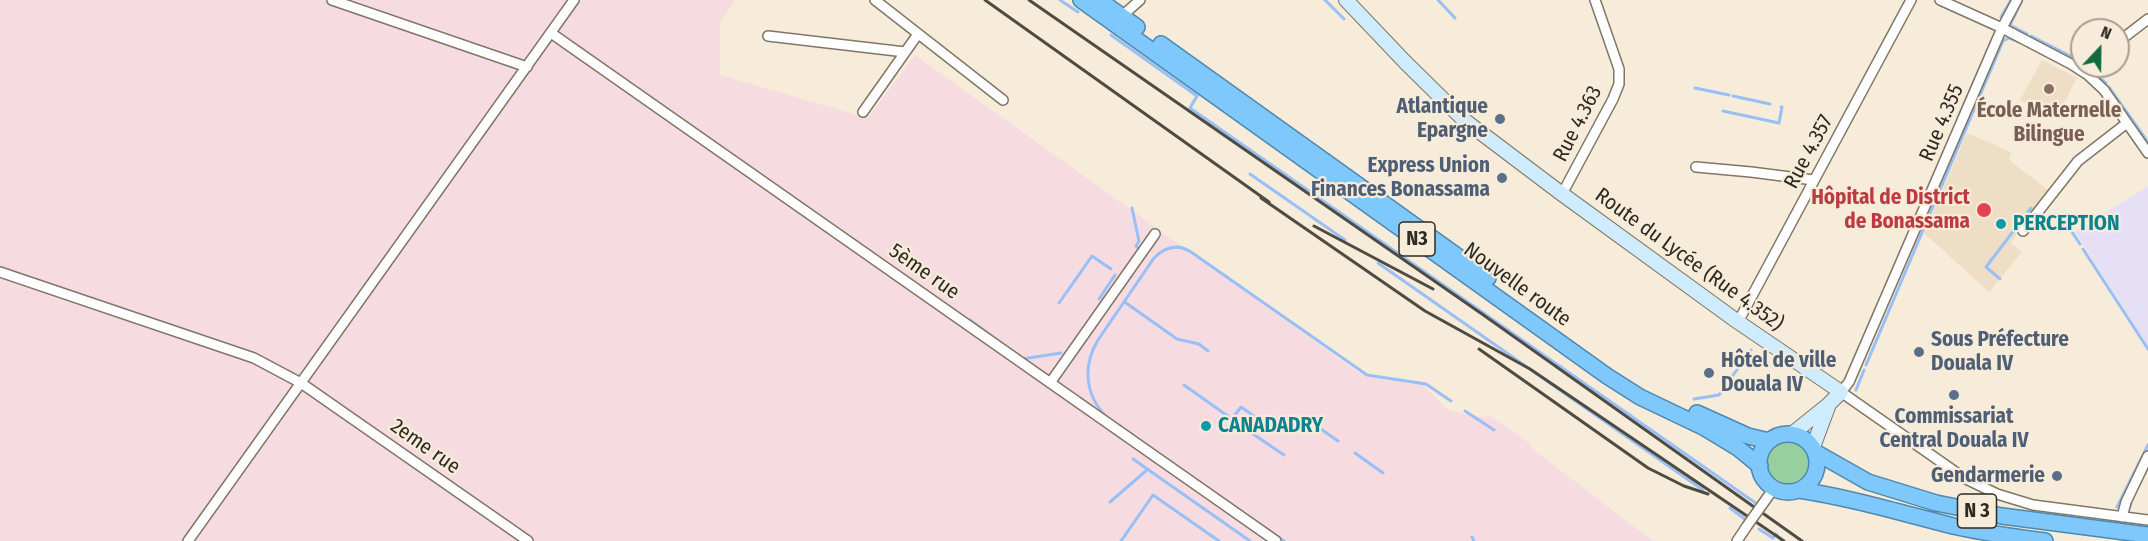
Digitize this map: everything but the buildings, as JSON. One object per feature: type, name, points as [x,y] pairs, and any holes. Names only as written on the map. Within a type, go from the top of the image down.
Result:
[{"type":"highway","name":"Nouvelle route","points":[[1081,0],[1150,42],[1303,144],[1620,372],[1645,388],[1708,419],[1748,436],[1769,441]]},
{"type":"highway","name":"Nouvelle route","points":[[1099,0],[1122,16],[1150,42],[1607,376],[1640,397],[1713,433],[1738,448],[1760,466]]},
{"type":"highway","points":[[1760,466],[1761,452],[1769,441],[1780,435],[1792,434],[1804,438],[1814,450],[1817,463],[1815,474],[1809,484],[1799,490]]},
{"type":"highway","name":"N 3","points":[[1814,450],[1868,482],[1936,502],[2002,516],[2148,535]]},
{"type":"highway","name":"N3","points":[[1760,466],[1764,478],[1773,488]]},
{"type":"highway","points":[[1773,488],[1786,492],[1799,490],[1838,496],[1998,536],[2045,541]]},
{"type":"main road","name":"Route du Lycée (Rue 4.352)","points":[[1353,3],[1406,63],[1464,120],[1738,322],[1841,392]]},
{"type":"main road","points":[[1792,434],[1841,392]]},
{"type":"main road","points":[[1814,450],[1828,405]]},
{"type":"street","points":[[332,0],[527,67]]},
{"type":"street","points":[[188,541],[574,0]]},
{"type":"street","points":[[875,0],[1003,100]]},
{"type":"street","points":[[1122,16],[1140,0]]},
{"type":"street","name":"Rue 4.363","points":[[1562,194],[1613,99],[1618,84],[1619,69],[1595,0]]},
{"type":"street","name":"Rue 4.357","points":[[1738,322],[1911,0]]},
{"type":"street","points":[[1940,0],[2002,28],[2070,63]]},
{"type":"street","name":"Rue 4.355","points":[[1841,392],[1849,382],[2002,28],[2018,0]]},
{"type":"street","points":[[2130,33],[2148,19]]},
{"type":"street","name":"5ème rue","points":[[551,33],[1276,541]]},
{"type":"street","points":[[863,112],[918,34]]},
{"type":"street","points":[[768,36],[905,52]]},
{"type":"street","points":[[2091,78],[2104,90],[2148,153]]},
{"type":"street","points":[[2023,231],[2078,161],[2127,123]]},
{"type":"street","points":[[1696,167],[1814,180]]},
{"type":"street","points":[[1050,383],[1155,234]]},
{"type":"street","name":"2eme rue","points":[[0,272],[254,358],[301,383],[528,541]]},
{"type":"street","name":"Route du Lycée (Rue 4.352)","points":[[1841,392],[1964,478],[1997,494],[2033,505],[2148,519]]},
{"type":"street","points":[[2122,517],[2126,502],[2148,456]]},
{"type":"street","points":[[1737,541],[1773,488]]},
{"type":"shaded area","points":[[0,0],[735,0],[720,23],[720,75],[868,118],[915,55],[1359,373],[1421,383],[1448,410],[1486,418],[1489,415],[1532,445],[1530,447],[1653,541],[0,541]]},
{"type":"shaded area","name":"École Maternelle Bilingue","points":[[2042,60],[2070,74],[2070,78],[2077,78],[2056,118],[2020,100]]},
{"type":"shaded area","name":"Hôpital de District de Bonassama","points":[[1967,133],[2011,152],[2009,160],[2048,190],[2011,243],[2022,252],[1989,292],[1924,233]]},
{"type":"shaded area","points":[[2148,186],[2148,346],[2075,232]]},
{"type":"green space","points":[[1788,441],[1803,447],[1809,462],[1803,477],[1788,483],[1773,477],[1767,462],[1773,447]]},
{"type":"waterway","points":[[1060,0],[1078,12]]},
{"type":"waterway","points":[[1325,0],[1344,19]]},
{"type":"waterway","points":[[1438,0],[1455,18]]},
{"type":"waterway","points":[[2001,17],[2011,0]]},
{"type":"waterway","points":[[2022,0],[2010,25],[2027,34]]},
{"type":"waterway","points":[[1111,35],[1197,96],[1190,108],[1757,504]]},
{"type":"waterway","points":[[2031,36],[2070,56]]},
{"type":"waterway","points":[[1866,365],[2003,41],[2009,38],[2019,42]]},
{"type":"waterway","points":[[1958,118],[1992,40]]},
{"type":"waterway","points":[[2101,78],[2106,83]]},
{"type":"waterway","points":[[2109,87],[2148,142]]},
{"type":"waterway","points":[[1695,88],[1729,95]]},
{"type":"waterway","points":[[1733,96],[1770,104]]},
{"type":"waterway","points":[[1723,111],[1779,123],[1781,107]]},
{"type":"waterway","points":[[1250,174],[1345,240]]},
{"type":"waterway","points":[[1132,208],[1139,241],[1136,246],[1138,248]]},
{"type":"waterway","points":[[2000,279],[1986,267],[2031,208]]},
{"type":"waterway","points":[[2072,232],[2080,244]]},
{"type":"waterway","points":[[1110,420],[1102,412],[1091,393],[1089,361],[1098,340],[1154,258],[1162,251],[1176,247],[1191,252],[1367,375],[1426,384],[1451,401]]},
{"type":"waterway","points":[[2083,249],[2148,349]]},
{"type":"waterway","points":[[1059,303],[1092,256],[1111,269]]},
{"type":"waterway","points":[[1378,263],[1703,490]]},
{"type":"waterway","points":[[1099,299],[1115,275]]},
{"type":"waterway","points":[[1126,303],[1177,339],[1199,344],[1208,351]]},
{"type":"waterway","points":[[970,320],[997,340]]},
{"type":"waterway","points":[[1694,399],[1719,395],[1751,350]]},
{"type":"waterway","points":[[1022,359],[1061,353]]},
{"type":"waterway","points":[[1856,390],[1864,370]]},
{"type":"waterway","points":[[1184,385],[1232,419],[1241,407],[1261,421],[1253,434],[1284,455]]},
{"type":"waterway","points":[[1465,411],[1494,430]]},
{"type":"waterway","points":[[1318,427],[1338,441]]},
{"type":"waterway","points":[[2117,507],[2148,445]]},
{"type":"waterway","points":[[1355,453],[1383,473]]},
{"type":"waterway","points":[[1133,459],[1250,541]]},
{"type":"waterway","points":[[1110,502],[1147,470]]},
{"type":"waterway","points":[[1209,489],[1284,541]]},
{"type":"waterway","points":[[1121,541],[1153,495],[1219,541]]},
{"type":"waterway","points":[[2128,511],[2131,504]]},
{"type":"waterway","points":[[1730,508],[1746,520]]},
{"type":"waterway","points":[[1759,529],[1773,538],[1776,534]]},
{"type":"waterway","points":[[1776,534],[1782,541]]},
{"type":"waterway","points":[[1472,537],[1474,541]]},
{"type":"railway","points":[[985,0],[1269,202]]},
{"type":"railway","points":[[1029,0],[1482,314],[1802,541]]},
{"type":"railway","points":[[1261,198],[1425,311],[1530,369],[1784,541]]},
{"type":"railway","points":[[1314,226],[1433,289]]},
{"type":"railway","points":[[1479,349],[1648,468],[1684,486],[1708,494]]},
{"type":"place","name":"École Maternelle Bilingue","points":[[2049,89]]},
{"type":"place","name":"Atlantique Epargne","points":[[1500,119]]},
{"type":"place","name":"Express Union Finances Bonassama","points":[[1502,178]]},
{"type":"place","name":"Hôpital de District de Bonassama","points":[[1984,210]]},
{"type":"place","name":"PERCEPTION","points":[[2001,224]]},
{"type":"place","name":"Sous Préfecture Douala IV","points":[[1919,352]]},
{"type":"place","name":"Hôtel de ville Douala IV","points":[[1709,373]]},
{"type":"place","name":"Commissariat Central Douala IV","points":[[1954,395]]},
{"type":"place","name":"CANADADRY","points":[[1206,426]]},
{"type":"place","name":"Gendarmerie","points":[[2057,476]]}]
